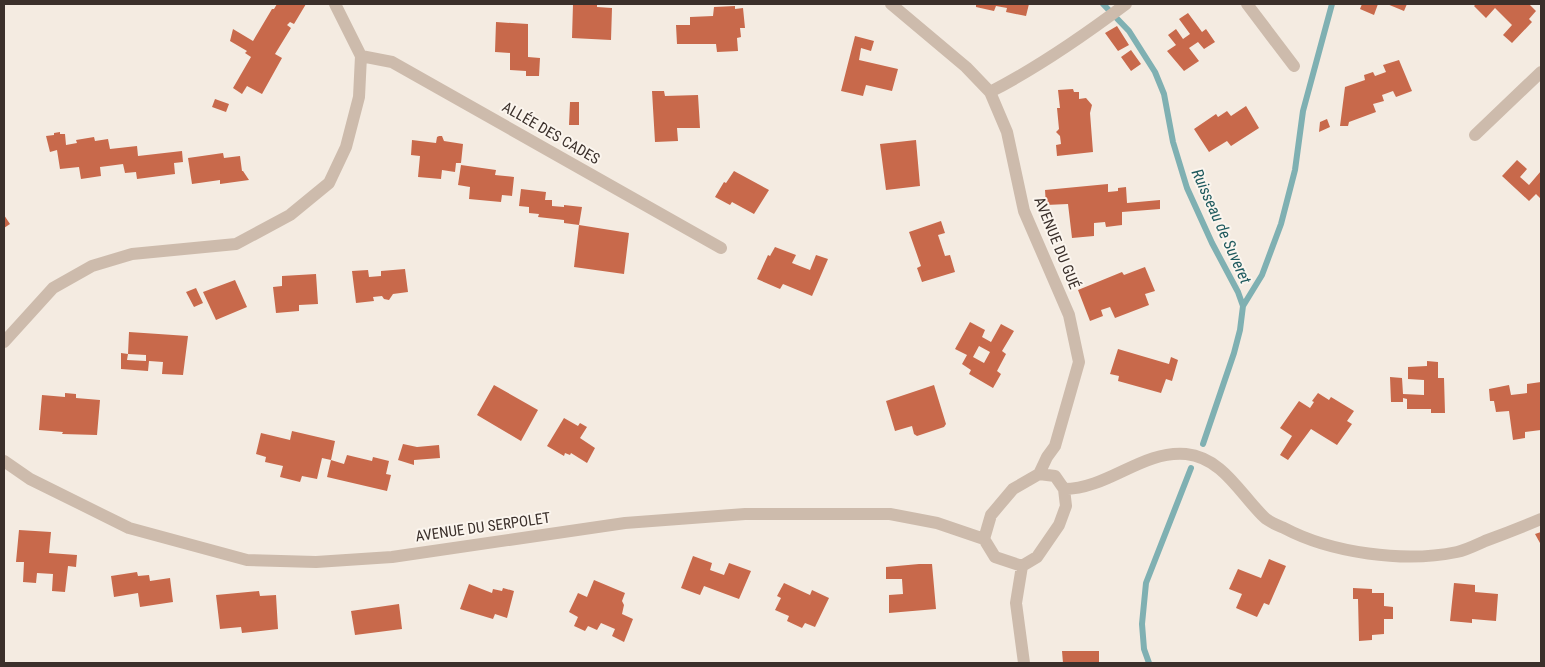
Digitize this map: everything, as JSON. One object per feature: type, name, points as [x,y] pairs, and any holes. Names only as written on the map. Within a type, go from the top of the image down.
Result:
[{"type":"street","points":[[4,342],[52,288],[92,266],[132,254],[236,244],[290,216],[329,183],[346,147],[359,97],[361,56],[335,4]]},
{"type":"street","name":"AVENUE DU GUÉ","points":[[891,4],[966,67],[990,92],[1008,132],[1024,211],[1069,316],[1079,362],[1055,446],[1039,474]]},
{"type":"street","points":[[990,92],[1020,77],[1057,54],[1126,4]]},
{"type":"street","points":[[1247,4],[1294,66]]},
{"type":"street","name":"ALLÉE DES CADES","points":[[361,56],[392,62],[721,248]]},
{"type":"street","points":[[1475,135],[1541,72]]},
{"type":"street","points":[[1064,489],[1075,489],[1091,485],[1154,457],[1186,454],[1211,461],[1265,518],[1301,537],[1337,548],[1406,558],[1458,552],[1541,519]]},
{"type":"street","name":"AVENUE DU SERPOLET","points":[[4,461],[30,479],[128,528],[247,560],[316,562],[392,557],[625,523],[745,514],[890,514],[936,523],[984,539]]},
{"type":"street","points":[[1039,474],[1055,476],[1064,489],[1066,506],[1059,525],[1037,557],[1022,566],[995,557],[984,539],[992,515],[1013,488],[1039,474]]},
{"type":"street","points":[[1022,566],[1016,603],[1024,663]]},
{"type":"building","points":[[277,4],[306,4],[294,24],[290,22],[287,25],[291,28],[275,54],[282,58],[262,94],[247,86],[242,94],[233,88],[251,57],[245,53],[247,51],[230,41],[233,29],[253,41]]},
{"type":"building","points":[[573,4],[597,4],[597,7],[612,8],[611,40],[572,38]]},
{"type":"building","points":[[976,4],[1029,4],[1026,16],[1006,12],[1007,8],[996,6],[994,11],[976,7]]},
{"type":"building","points":[[1362,4],[1378,4],[1374,15],[1360,9]]},
{"type":"building","points":[[1387,4],[1407,4],[1404,11]]},
{"type":"building","points":[[1476,4],[1529,4],[1536,11],[1529,19],[1532,22],[1512,43],[1503,35],[1512,25],[1495,8],[1486,18],[1474,6]]},
{"type":"building","points":[[735,6],[735,9],[743,8],[745,28],[740,28],[741,37],[737,38],[738,51],[717,52],[716,44],[677,44],[676,25],[690,25],[690,17],[713,16],[714,7]]},
{"type":"building","points":[[1188,13],[1202,32],[1206,29],[1215,42],[1204,49],[1198,42],[1189,48],[1199,61],[1184,71],[1167,51],[1176,45],[1168,35],[1176,29],[1183,39],[1190,34],[1179,19]]},
{"type":"building","points":[[496,22],[528,24],[528,57],[540,58],[539,76],[526,76],[526,71],[510,70],[510,53],[495,52]]},
{"type":"building","points":[[1117,26],[1129,45],[1118,51],[1105,33]]},
{"type":"building","points":[[855,36],[874,41],[871,51],[861,48],[859,60],[898,69],[892,91],[866,85],[863,96],[841,91]]},
{"type":"building","points":[[1131,50],[1141,64],[1131,71],[1121,57]]},
{"type":"building","points":[[1399,60],[1412,91],[1396,97],[1393,91],[1382,95],[1384,101],[1373,104],[1376,112],[1349,122],[1348,126],[1340,126],[1345,87],[1365,80],[1364,75],[1373,72],[1375,76],[1386,72],[1383,65]]},
{"type":"building","points":[[1073,89],[1074,92],[1079,92],[1079,99],[1086,98],[1092,105],[1090,113],[1093,152],[1057,156],[1056,145],[1061,144],[1060,136],[1056,132],[1059,129],[1057,108],[1060,108],[1058,90]]},
{"type":"building","points":[[652,91],[664,91],[665,96],[698,95],[700,128],[677,128],[678,141],[655,142]]},
{"type":"building","points":[[215,99],[229,104],[226,112],[212,107]]},
{"type":"building","points":[[570,102],[579,102],[579,125],[569,125]]},
{"type":"building","points":[[1246,106],[1259,128],[1231,146],[1227,141],[1209,152],[1194,129],[1216,114],[1218,117],[1227,111],[1231,116]]},
{"type":"building","points":[[1327,119],[1330,127],[1319,132],[1320,122]]},
{"type":"building","points":[[60,132],[60,134],[65,134],[66,145],[77,143],[76,140],[94,137],[95,141],[108,139],[110,149],[137,146],[138,156],[182,151],[183,162],[174,163],[175,174],[137,179],[136,172],[125,173],[123,164],[100,167],[101,176],[81,179],[79,167],[60,169],[57,150],[50,152],[46,136]]},
{"type":"building","points":[[439,136],[442,136],[444,141],[463,144],[461,163],[456,163],[455,172],[442,170],[441,179],[418,177],[420,156],[411,155],[412,140],[436,143]]},
{"type":"building","points":[[916,140],[920,186],[886,190],[880,144]]},
{"type":"building","points":[[223,153],[224,158],[240,156],[242,171],[249,180],[220,184],[220,180],[192,184],[188,158]]},
{"type":"building","points":[[1517,160],[1527,169],[1520,177],[1529,185],[1541,171],[1541,199],[1536,194],[1529,201],[1502,176]]},
{"type":"building","points":[[461,165],[496,170],[495,175],[514,177],[512,196],[502,195],[501,202],[469,199],[470,187],[458,185]]},
{"type":"building","points":[[734,171],[769,190],[754,214],[732,202],[730,205],[715,197],[724,182],[726,183]]},
{"type":"building","points":[[1108,184],[1108,192],[1118,191],[1118,188],[1126,187],[1127,203],[1160,200],[1160,209],[1122,212],[1122,225],[1106,227],[1105,222],[1094,223],[1094,236],[1072,238],[1068,204],[1046,205],[1045,190]]},
{"type":"building","points":[[521,189],[546,192],[545,200],[552,200],[552,206],[582,207],[579,225],[564,223],[564,220],[538,217],[539,214],[529,213],[529,207],[519,206]]},
{"type":"building","points":[[4,215],[10,224],[4,228]]},
{"type":"building","points":[[941,221],[945,233],[938,235],[945,256],[950,255],[955,272],[922,282],[917,268],[921,266],[909,232]]},
{"type":"building","points":[[579,225],[629,233],[624,274],[574,267]]},
{"type":"building","points":[[775,247],[796,255],[792,263],[810,270],[816,255],[828,259],[812,296],[783,284],[780,289],[757,279],[768,255],[770,256]]},
{"type":"building","points":[[1145,267],[1155,291],[1145,294],[1149,305],[1115,318],[1110,307],[1101,310],[1103,316],[1090,321],[1078,290],[1122,272],[1124,275]]},
{"type":"building","points":[[405,269],[408,292],[393,294],[389,300],[384,299],[382,296],[373,297],[374,301],[356,303],[352,271],[368,270],[369,277],[381,276],[381,271]]},
{"type":"building","points":[[316,274],[318,304],[299,305],[299,311],[276,313],[273,287],[282,286],[282,276]]},
{"type":"building","points":[[235,280],[247,307],[216,320],[203,292]]},
{"type":"building","points":[[196,288],[203,303],[194,307],[186,292]]},
{"type":"building","points":[[970,322],[985,330],[982,337],[991,342],[1001,324],[1014,331],[1002,351],[1006,354],[997,371],[1001,374],[993,388],[969,374],[971,370],[962,364],[967,355],[955,349]],"holes":[[[979,346],[990,352],[984,363],[973,357]]]},
{"type":"building","points":[[129,332],[188,336],[183,375],[162,374],[163,362],[149,361],[148,371],[121,369],[121,353],[128,354]],"holes":[[[128,354],[146,355],[146,361],[127,360]]]},
{"type":"building","points":[[1118,349],[1169,364],[1171,357],[1178,360],[1172,381],[1166,379],[1161,393],[1118,381],[1119,376],[1110,374]]},
{"type":"building","points":[[1427,361],[1438,362],[1438,378],[1444,378],[1445,413],[1431,413],[1431,409],[1407,409],[1407,399],[1403,398],[1403,402],[1391,402],[1390,377],[1402,378],[1403,394],[1424,395],[1424,380],[1408,379],[1408,367],[1427,366]]},
{"type":"building","points":[[1541,382],[1541,430],[1525,432],[1525,438],[1513,440],[1509,411],[1496,412],[1494,401],[1490,401],[1489,389],[1509,385],[1511,395],[1527,393],[1527,384]]},
{"type":"building","points":[[494,385],[538,410],[521,441],[477,415]]},
{"type":"building","points":[[934,385],[946,424],[944,427],[917,436],[914,434],[912,426],[895,431],[886,401]]},
{"type":"building","points":[[65,393],[76,394],[76,398],[100,400],[97,435],[62,434],[63,432],[39,430],[42,395],[65,397]]},
{"type":"building","points":[[1318,393],[1329,400],[1331,397],[1354,411],[1347,421],[1352,424],[1337,445],[1311,429],[1288,460],[1280,455],[1292,436],[1280,428],[1299,401],[1310,408],[1314,402],[1312,401]]},
{"type":"building","points":[[564,418],[578,426],[580,423],[587,427],[580,438],[595,448],[587,463],[571,453],[570,455],[565,453],[564,456],[547,446]]},
{"type":"building","points":[[292,431],[335,441],[331,460],[322,458],[317,479],[302,476],[300,482],[280,477],[283,466],[265,462],[266,457],[256,454],[261,433],[290,440]]},
{"type":"building","points":[[403,444],[417,447],[439,445],[440,458],[414,460],[414,465],[398,460]]},
{"type":"building","points":[[347,455],[372,461],[373,457],[389,461],[386,474],[391,475],[387,491],[327,477],[331,460],[344,464]]},
{"type":"building","points":[[19,530],[51,532],[49,553],[77,555],[76,567],[68,566],[65,592],[52,591],[53,574],[37,573],[36,583],[23,582],[24,562],[16,562]]},
{"type":"building","points":[[1541,532],[1541,542],[1540,543],[1535,534]]},
{"type":"building","points":[[693,556],[712,563],[710,570],[724,575],[729,563],[751,571],[739,599],[704,586],[700,595],[681,588]]},
{"type":"building","points":[[1269,559],[1286,566],[1269,605],[1264,603],[1257,617],[1236,608],[1242,594],[1229,589],[1238,569],[1261,578]]},
{"type":"building","points":[[932,564],[936,609],[889,613],[889,595],[903,594],[902,579],[886,579],[886,567]]},
{"type":"building","points":[[137,572],[138,576],[149,575],[150,581],[170,578],[173,602],[140,607],[138,593],[114,597],[111,576]]},
{"type":"building","points":[[594,580],[625,593],[622,601],[624,605],[622,614],[633,619],[624,642],[612,636],[615,629],[601,623],[597,630],[588,626],[585,631],[574,626],[578,617],[569,612],[578,593],[587,597]]},
{"type":"building","points":[[784,583],[810,595],[812,590],[829,598],[815,627],[805,623],[802,628],[787,621],[789,616],[775,610],[781,598],[777,596]]},
{"type":"building","points":[[1454,583],[1475,585],[1475,592],[1498,594],[1496,621],[1472,619],[1472,623],[1450,621]]},
{"type":"building","points":[[469,584],[492,593],[493,589],[502,591],[503,588],[514,591],[507,618],[495,614],[493,619],[460,609]]},
{"type":"building","points":[[1353,588],[1372,589],[1372,593],[1384,593],[1384,606],[1393,607],[1393,619],[1384,619],[1384,634],[1372,635],[1372,640],[1359,641],[1358,599],[1353,599]]},
{"type":"building","points":[[259,591],[260,596],[276,595],[278,629],[242,633],[241,627],[220,629],[216,595]]},
{"type":"building","points":[[399,604],[402,629],[355,635],[351,611]]},
{"type":"building","points":[[1062,651],[1099,651],[1099,663],[1063,663]]},
{"type":"waterway","name":"Ruisseau de Suveret","points":[[1103,4],[1129,31],[1155,72],[1164,94],[1173,142],[1187,188],[1243,306],[1240,330],[1234,353],[1203,444]]},
{"type":"waterway","points":[[1243,306],[1262,275],[1281,224],[1295,170],[1303,111],[1332,4]]},
{"type":"waterway","name":"Ruisseau de Suveret","points":[[1149,663],[1144,649],[1142,624],[1146,583],[1191,468]]}]
